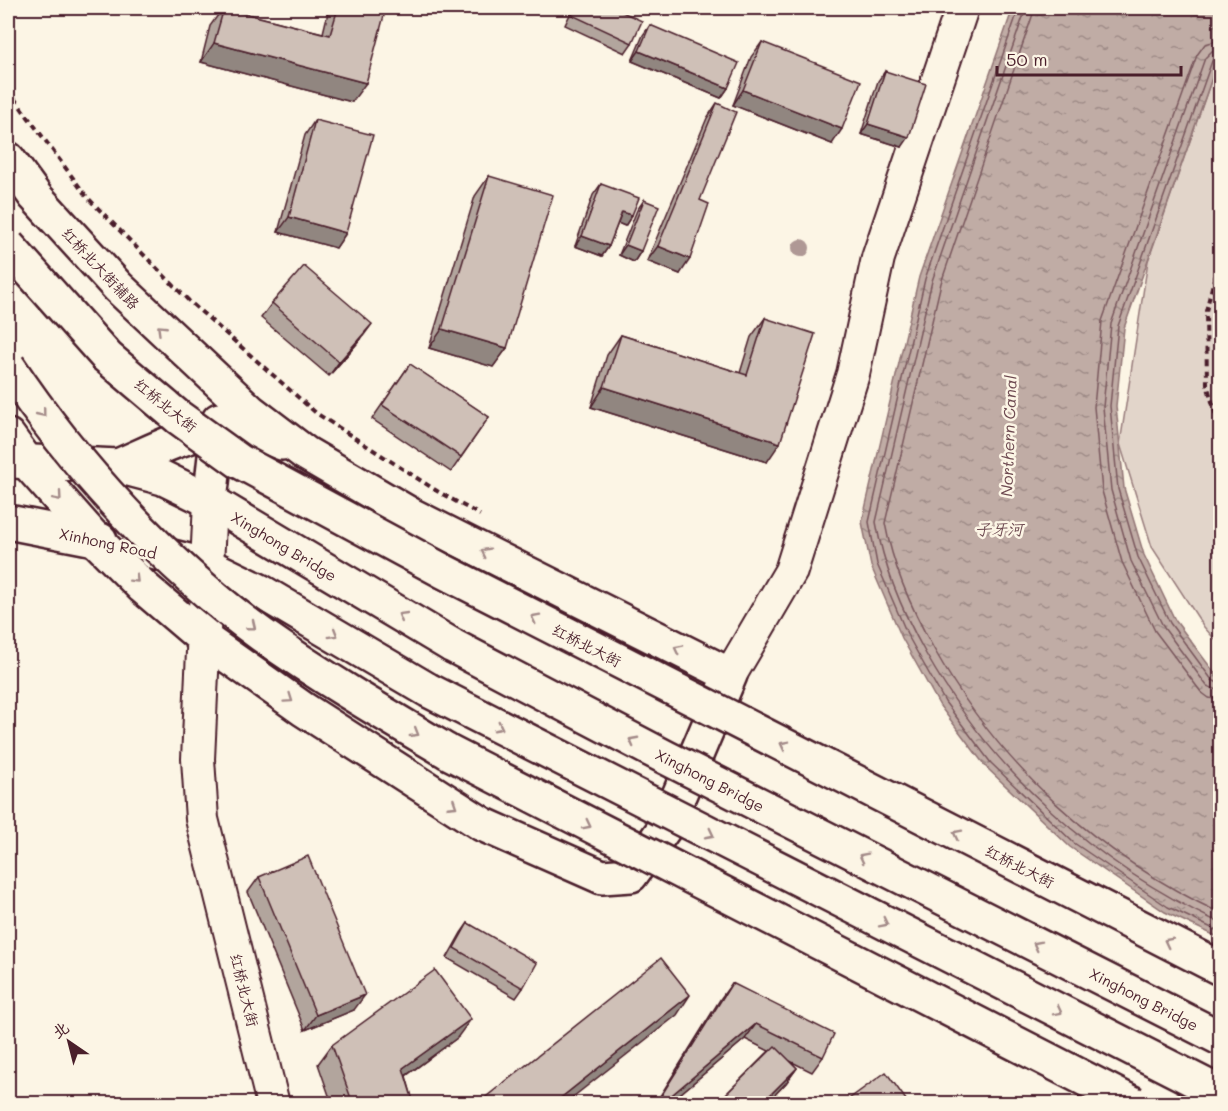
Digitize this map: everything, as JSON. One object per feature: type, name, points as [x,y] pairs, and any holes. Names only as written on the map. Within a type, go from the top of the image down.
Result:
[{"type":"main road","name":"红桥北大街辅路","points":[[8,159],[35,196],[118,287],[251,412],[306,453]]},
{"type":"main road","name":"红桥北大街","points":[[8,246],[107,357],[178,417],[239,460],[433,566],[1221,968]]},
{"type":"main road","points":[[8,366],[23,390],[101,486],[177,566],[261,634],[348,692],[481,770],[1134,1104]]},
{"type":"main road","points":[[14,453],[117,466],[164,478],[210,501],[220,429],[217,405],[203,369]]},
{"type":"main road","points":[[14,453],[143,587],[204,639],[303,709],[482,824],[602,877],[631,875],[666,826],[730,675],[411,514],[306,453],[265,436],[220,429],[178,440],[117,466]]},
{"type":"main road","name":"Xinghong Bridge","points":[[210,501],[453,646],[665,757],[1221,1038]]},
{"type":"main road","name":"Xinhong Road","points":[[8,522],[94,538],[209,566]]},
{"type":"main road","points":[[209,566],[260,591],[428,690],[1221,1093]]},
{"type":"street","points":[[730,675],[791,571],[852,374],[878,258],[962,8]]},
{"type":"street","name":"红桥北大街","points":[[210,501],[209,566],[198,759],[202,819],[273,1104]]},
{"type":"path","points":[[8,90],[87,197],[189,301],[316,412],[438,491],[490,520]]},
{"type":"path","points":[[1221,255],[1206,311],[1208,384],[1221,430]]},
{"type":"shaded area","points":[[1220,55],[1220,645],[1204,627],[1152,547],[1120,444],[1148,261]]},
{"type":"water","name":"子牙河","points":[[1013,8],[1220,8],[1220,55],[1124,328],[1116,406],[1124,488],[1144,555],[1175,620],[1220,680],[1220,938],[1165,912],[1070,847],[986,767],[940,706],[902,638],[871,566],[862,522],[919,277]]},
{"type":"building","points":[[224,8],[330,35],[338,8],[386,8],[366,83],[214,43]]},
{"type":"building","points":[[575,8],[614,8],[642,21],[632,43],[572,15]]},
{"type":"building","points":[[650,25],[739,63],[728,88],[639,51]]},
{"type":"building","points":[[762,42],[861,81],[842,129],[743,90]]},
{"type":"building","points":[[885,71],[926,84],[909,137],[868,124]]},
{"type":"building","points":[[717,103],[736,112],[700,200],[709,204],[690,259],[658,246]]},
{"type":"building","points":[[315,120],[373,135],[346,233],[289,217]]},
{"type":"building","points":[[489,176],[553,195],[507,348],[442,329]]},
{"type":"building","points":[[601,184],[639,198],[632,215],[622,212],[609,246],[582,236]]},
{"type":"building","points":[[644,200],[659,206],[641,251],[626,245]]},
{"type":"building","points":[[304,266],[372,324],[339,362],[272,303]]},
{"type":"building","points":[[765,318],[815,334],[780,443],[604,387],[621,335],[747,375]]},
{"type":"building","points":[[410,364],[489,417],[461,457],[382,405]]},
{"type":"building","points":[[308,856],[365,995],[316,1015],[259,877]]},
{"type":"building","points":[[468,923],[537,963],[523,988],[454,948]]},
{"type":"building","points":[[661,958],[690,995],[553,1104],[477,1104]]},
{"type":"building","points":[[435,970],[471,1019],[403,1068],[414,1104],[353,1104],[332,1045]]},
{"type":"building","points":[[732,983],[834,1034],[823,1057],[756,1024],[661,1104],[656,1104]]},
{"type":"building","points":[[775,1046],[797,1068],[761,1104],[716,1104]]},
{"type":"building","points":[[886,1072],[909,1104],[842,1104]]},
{"type":"building","points":[[630,1098],[634,1104],[623,1104]]},
{"type":"water label","name":"Northern Canal","points":[[1008,436]]}]
